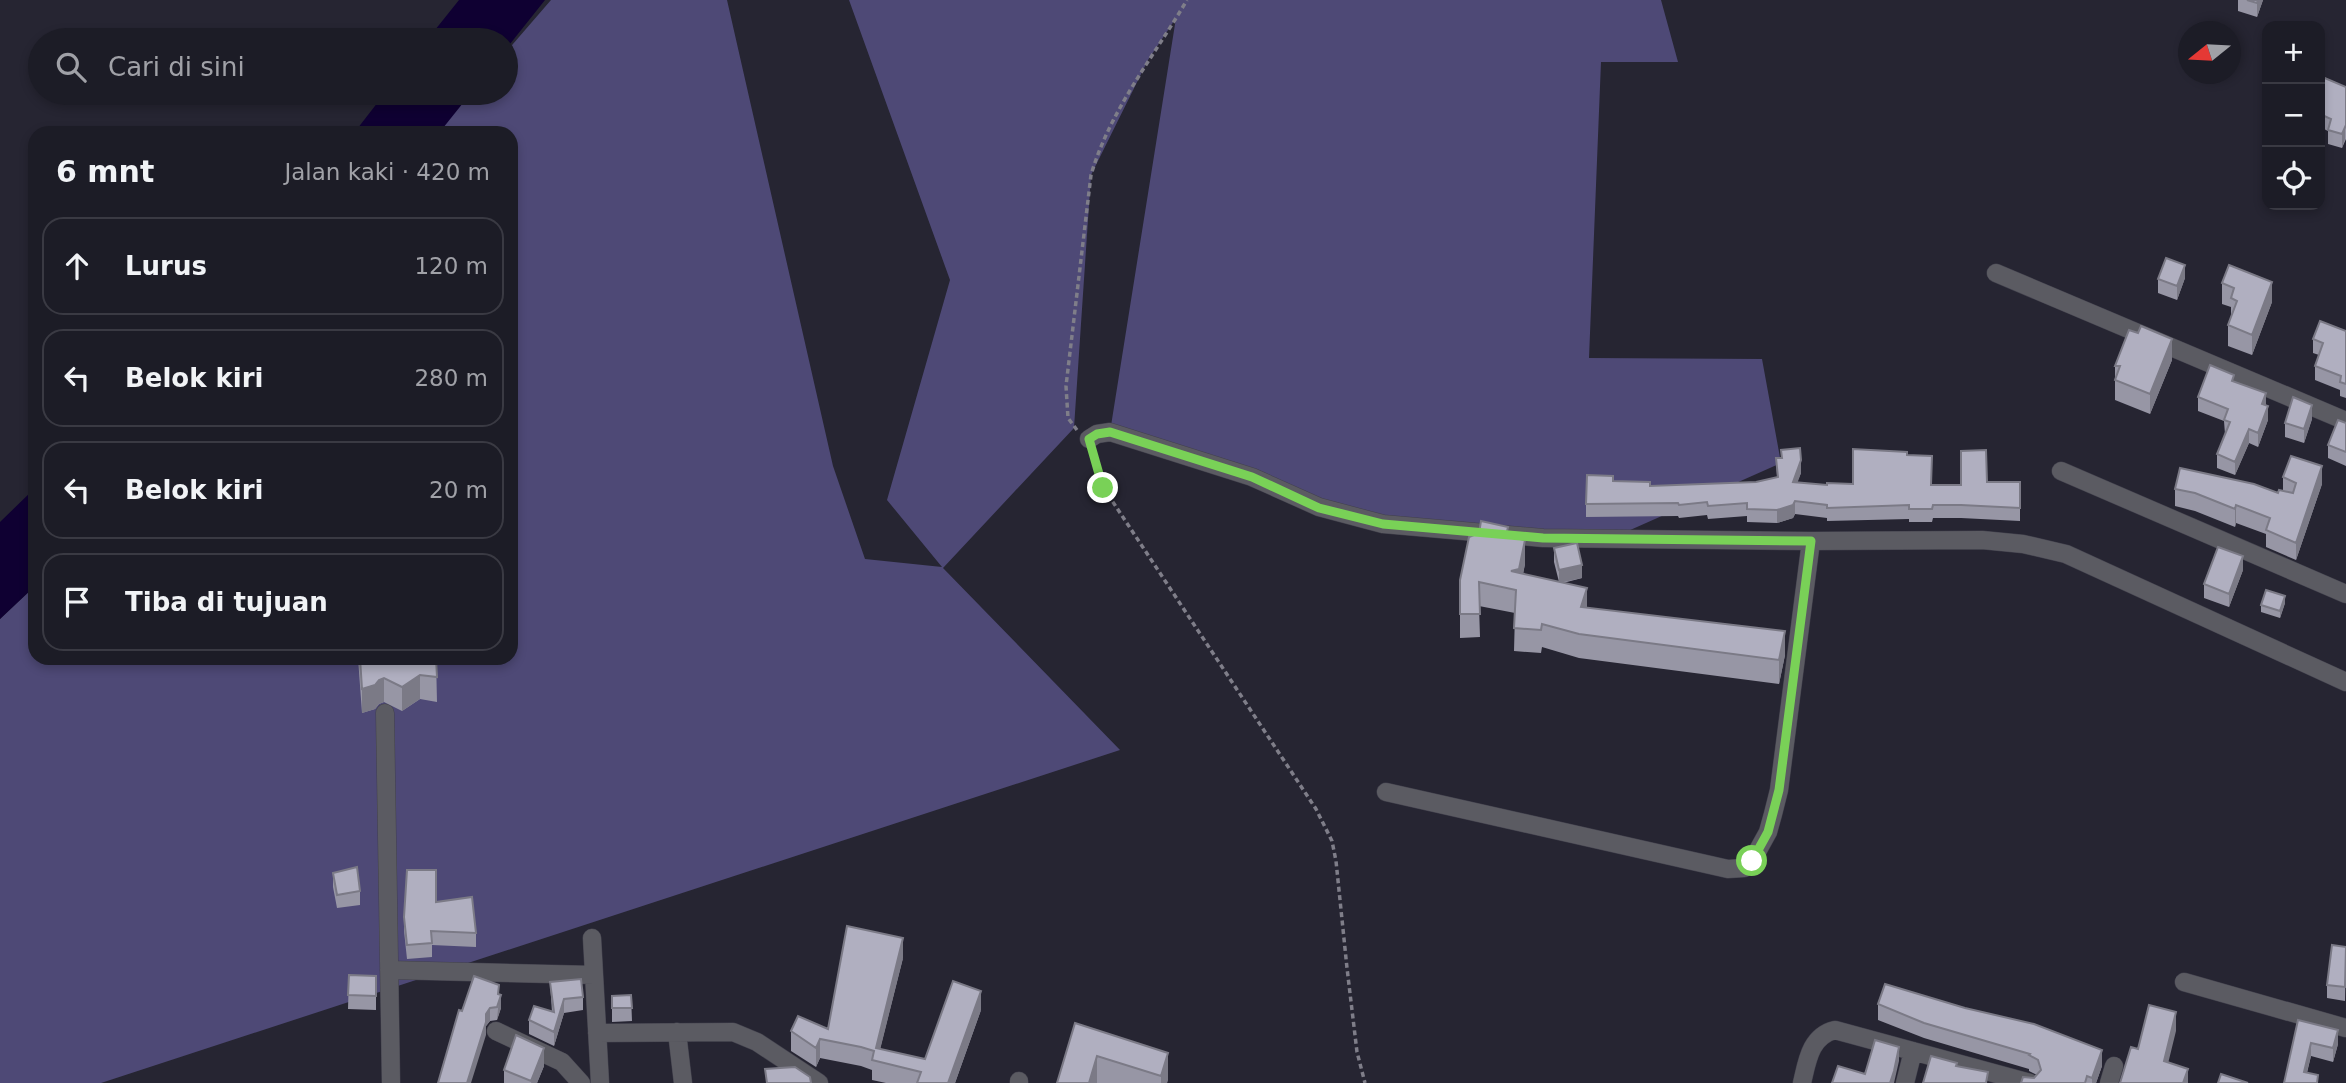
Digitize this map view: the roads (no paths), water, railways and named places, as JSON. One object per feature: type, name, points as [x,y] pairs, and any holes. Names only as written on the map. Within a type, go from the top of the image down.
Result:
[{"type":"street","points":[[1996,273],[2346,421]]},
{"type":"street","points":[[1089,439],[1097,434],[1110,432],[1252,477],[1319,508],[1383,524],[1543,538],[1982,540],[2045,547],[2066,554],[2346,682]]},
{"type":"street","points":[[2061,471],[2346,594]]},
{"type":"street","points":[[1386,792],[1728,869],[1744,868],[1752,861],[1768,832],[1779,790],[1811,541]]},
{"type":"street","points":[[385,713],[391,1083]]},
{"type":"street","points":[[592,938],[600,1083]]},
{"type":"street","points":[[389,970],[594,975]]},
{"type":"street","points":[[2185,982],[2346,1028]]},
{"type":"street","points":[[1802,1083],[1814,1043],[1829,1031],[1835,1030],[2006,1080],[2030,1083]]},
{"type":"street","points":[[496,1031],[562,1062],[581,1083]]},
{"type":"street","points":[[677,1032],[683,1083]]},
{"type":"street","points":[[597,1033],[733,1032],[745,1036],[819,1083]]},
{"type":"street","points":[[1905,1083],[1913,1051]]}]
